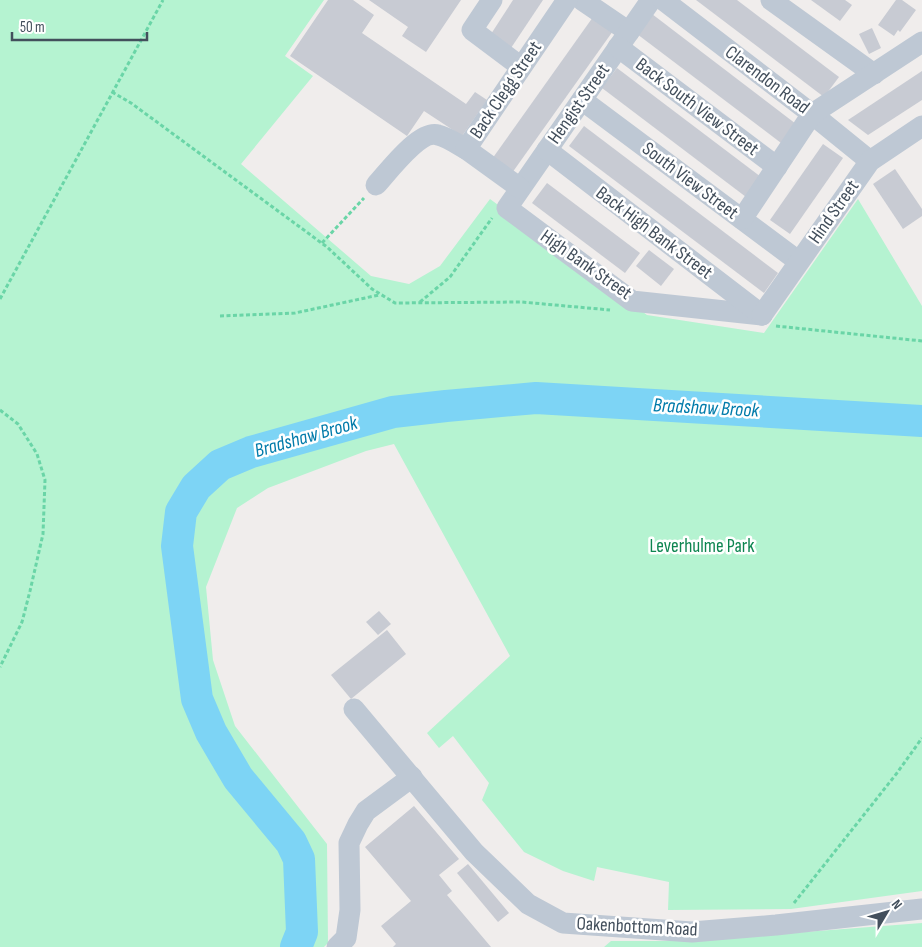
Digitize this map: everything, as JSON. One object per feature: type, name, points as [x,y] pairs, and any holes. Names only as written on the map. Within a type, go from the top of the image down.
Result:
[{"type":"street","points":[[492,0],[472,30],[521,67]]},
{"type":"street","name":"Back Clegg Street","points":[[520,188],[466,149],[567,0]]},
{"type":"street","name":"Back South View Street","points":[[582,0],[623,40],[777,167]]},
{"type":"street","name":"Hengist Street","points":[[507,208],[651,0]]},
{"type":"street","name":"Clarendon Road","points":[[663,0],[870,161]]},
{"type":"street","points":[[771,0],[874,74]]},
{"type":"street","points":[[742,219],[812,114],[922,42]]},
{"type":"street","name":"South View Street","points":[[582,100],[798,261]]},
{"type":"street","points":[[376,185],[407,150],[425,136],[436,134],[466,149]]},
{"type":"street","name":"Hind Street","points":[[762,315],[798,261],[870,161],[916,136]]},
{"type":"street","name":"Back High Bank Street","points":[[547,150],[762,315]]},
{"type":"street","name":"High Bank Street","points":[[507,208],[632,301],[762,315]]},
{"type":"street","name":"Oakenbottom Road","points":[[354,709],[474,852],[528,904],[563,923],[692,932],[922,909]]},
{"type":"street","points":[[337,947],[346,938],[349,919],[349,843],[366,811],[412,777]]},
{"type":"path","points":[[0,299],[163,0]]},
{"type":"path","points":[[112,92],[131,103],[322,243],[372,289],[395,303],[419,302],[450,277],[494,215],[507,208]]},
{"type":"path","points":[[322,243],[376,185]]},
{"type":"path","points":[[220,316],[295,313],[380,294]]},
{"type":"path","points":[[0,410],[18,424],[37,454],[44,480],[43,534],[30,591],[22,622],[0,667]]},
{"type":"path","points":[[776,925],[897,773],[922,738]]},
{"type":"green space","name":"Leverhulme Park","points":[[0,0],[324,0],[285,56],[313,76],[241,164],[371,276],[409,284],[440,266],[490,199],[647,315],[764,333],[858,199],[922,306],[922,891],[791,909],[668,910],[669,882],[597,867],[594,881],[563,871],[524,852],[482,800],[489,783],[453,736],[439,748],[427,733],[510,656],[394,444],[366,451],[268,488],[237,508],[206,587],[213,660],[235,726],[327,844],[328,943],[324,947],[0,947]]},
{"type":"green space","points":[[922,923],[922,947],[604,947],[611,941],[687,941]]},
{"type":"building","points":[[328,0],[353,0],[374,15],[362,33],[466,104],[475,92],[487,100],[462,136],[424,111],[407,136],[290,56]]},
{"type":"building","points":[[369,0],[461,0],[426,52],[402,36],[408,27]]},
{"type":"building","points":[[513,0],[543,0],[511,48],[491,34]]},
{"type":"building","points":[[696,0],[737,0],[839,77],[824,97]]},
{"type":"building","points":[[811,0],[845,0],[852,5],[840,21]]},
{"type":"building","points":[[896,0],[902,0],[916,10],[900,32],[898,30],[894,36],[878,25]]},
{"type":"building","points":[[652,14],[800,127],[785,146],[637,34]]},
{"type":"building","points":[[593,17],[613,31],[512,173],[492,159]]},
{"type":"building","points":[[872,28],[881,48],[869,54],[859,34]]},
{"type":"building","points":[[617,68],[765,180],[750,200],[602,88]]},
{"type":"building","points":[[922,71],[922,100],[868,135],[848,120]]},
{"type":"building","points":[[584,126],[778,273],[764,293],[569,146]]},
{"type":"building","points":[[823,144],[843,158],[790,234],[770,220]]},
{"type":"building","points":[[895,169],[922,209],[922,216],[903,229],[873,184]]},
{"type":"building","points":[[547,183],[640,253],[625,273],[532,203]]},
{"type":"building","points":[[649,250],[674,269],[661,286],[636,266]]},
{"type":"building","points":[[379,611],[391,624],[378,635],[366,622]]},
{"type":"building","points":[[387,630],[406,654],[351,699],[331,675]]},
{"type":"building","points":[[414,806],[459,859],[439,875],[452,891],[447,895],[491,947],[393,947],[396,944],[381,926],[411,901],[365,847]]},
{"type":"building","points":[[468,864],[509,913],[498,922],[457,873]]},
{"type":"waterway","name":"Bradshaw Brook","points":[[296,947],[302,932],[299,859],[291,842],[238,778],[211,732],[197,699],[177,546],[181,512],[196,487],[220,465],[251,452],[393,412],[536,398],[922,421]]}]
